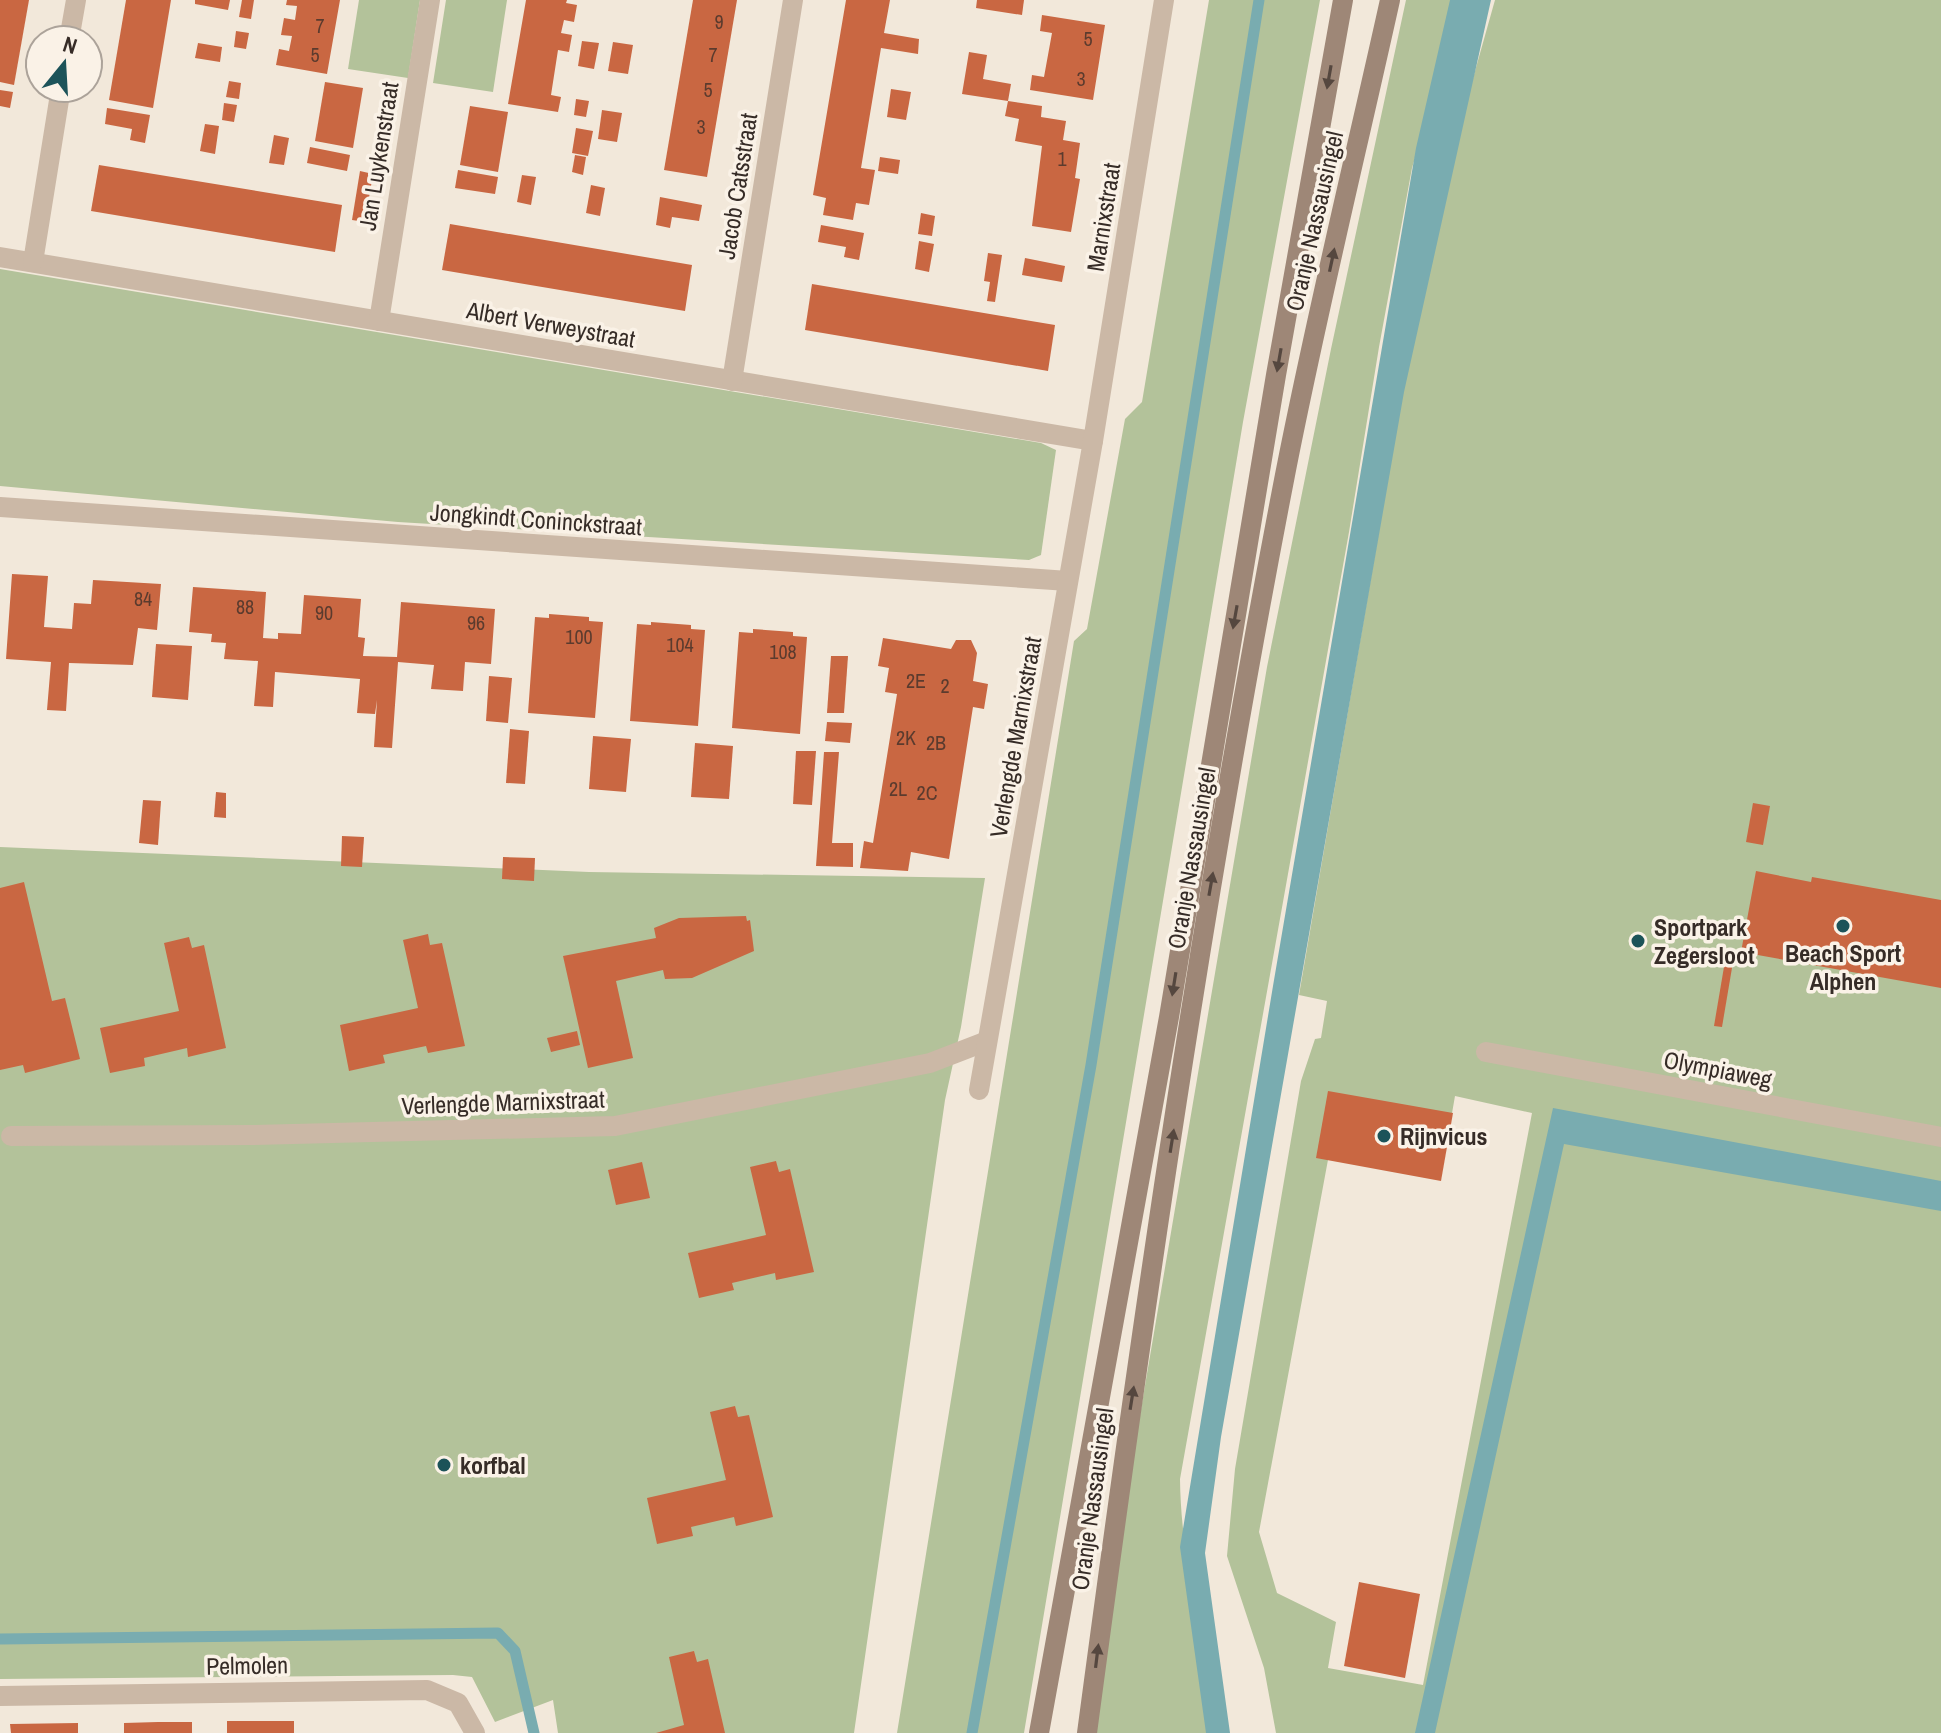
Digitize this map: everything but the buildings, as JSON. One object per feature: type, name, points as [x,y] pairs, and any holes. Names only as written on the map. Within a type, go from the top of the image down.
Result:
[{"type":"main road","name":"Oranje Nassausingel","points":[[1039,1733],[1169,1017],[1271,406],[1343,0]]},
{"type":"main road","name":"Oranje Nassausingel","points":[[1087,1733],[1123,1458],[1214,869],[1286,473],[1390,0]]},
{"type":"street","points":[[72,24],[76,0]]},
{"type":"street","name":"Jan Luykenstraat","points":[[379,321],[430,0]]},
{"type":"street","name":"Jacob Catsstraat","points":[[732,381],[793,0]]},
{"type":"street","name":"Marnixstraat","points":[[1093,441],[1164,0]]},
{"type":"street","points":[[33,262],[58,104]]},
{"type":"street","name":"Albert Verweystraat","points":[[0,257],[1093,441]]},
{"type":"street","name":"Verlengde Marnixstraat","points":[[979,1090],[1093,441]]},
{"type":"street","name":"Jongkindt Coninckstraat","points":[[0,507],[1068,581]]},
{"type":"street","name":"Verlengde Marnixstraat","points":[[11,1136],[252,1135],[615,1126],[930,1063],[987,1041]]},
{"type":"street","name":"Olympiaweg","points":[[1486,1052],[1941,1137]]},
{"type":"street","name":"Pelmolen","points":[[0,1696],[427,1690],[458,1703],[475,1733]]},
{"type":"green space","points":[[359,0],[420,0],[408,78],[348,69]]},
{"type":"green space","points":[[446,0],[507,0],[493,92],[433,83]]},
{"type":"green space","points":[[1209,0],[1320,0],[1243,422],[1024,1733],[897,1733],[1074,641],[1087,629],[1125,419],[1142,402]]},
{"type":"green space","points":[[1406,0],[1461,0],[1412,168],[1180,1479],[1189,1575],[1226,1733],[1086,1733],[1267,667]]},
{"type":"green space","name":"Sportpark Zegersloot","points":[[1495,0],[1941,0],[1941,1733],[1276,1733],[1264,1668],[1227,1556],[1235,1469],[1301,1081],[1315,1039],[1321,1038],[1327,1001],[1299,995],[1411,345],[1459,128]],"holes":[[[1340,1095],[1451,1119],[1455,1096],[1532,1113],[1423,1685],[1328,1668],[1336,1622],[1277,1593],[1259,1532]]]},
{"type":"green space","points":[[0,269],[1041,443],[1056,450],[1041,555],[1029,560],[398,522],[0,486]]},
{"type":"green space","points":[[0,847],[589,872],[985,878],[961,1027],[945,1100],[854,1733],[558,1733],[553,1700],[495,1722],[472,1677],[453,1675],[0,1679]]},
{"type":"water","points":[[1450,0],[1491,0],[1404,392],[1221,1437],[1205,1553],[1230,1733],[1206,1733],[1180,1547],[1416,148]]},
{"type":"water","points":[[1553,1108],[1941,1181],[1941,1211],[1564,1144],[1435,1733],[1415,1733]]},
{"type":"waterway","points":[[972,1733],[1091,1065],[1259,0]]},
{"type":"waterway","points":[[0,1639],[498,1633],[515,1651],[534,1733]]},
{"type":"place","name":"Beach Sport Alphen","points":[[1843,926]]},
{"type":"place","name":"Sportpark Zegersloot","points":[[1638,941]]},
{"type":"place","name":"Rijnvicus","points":[[1384,1136]]},
{"type":"place","name":"korfbal","points":[[444,1465]]}]
